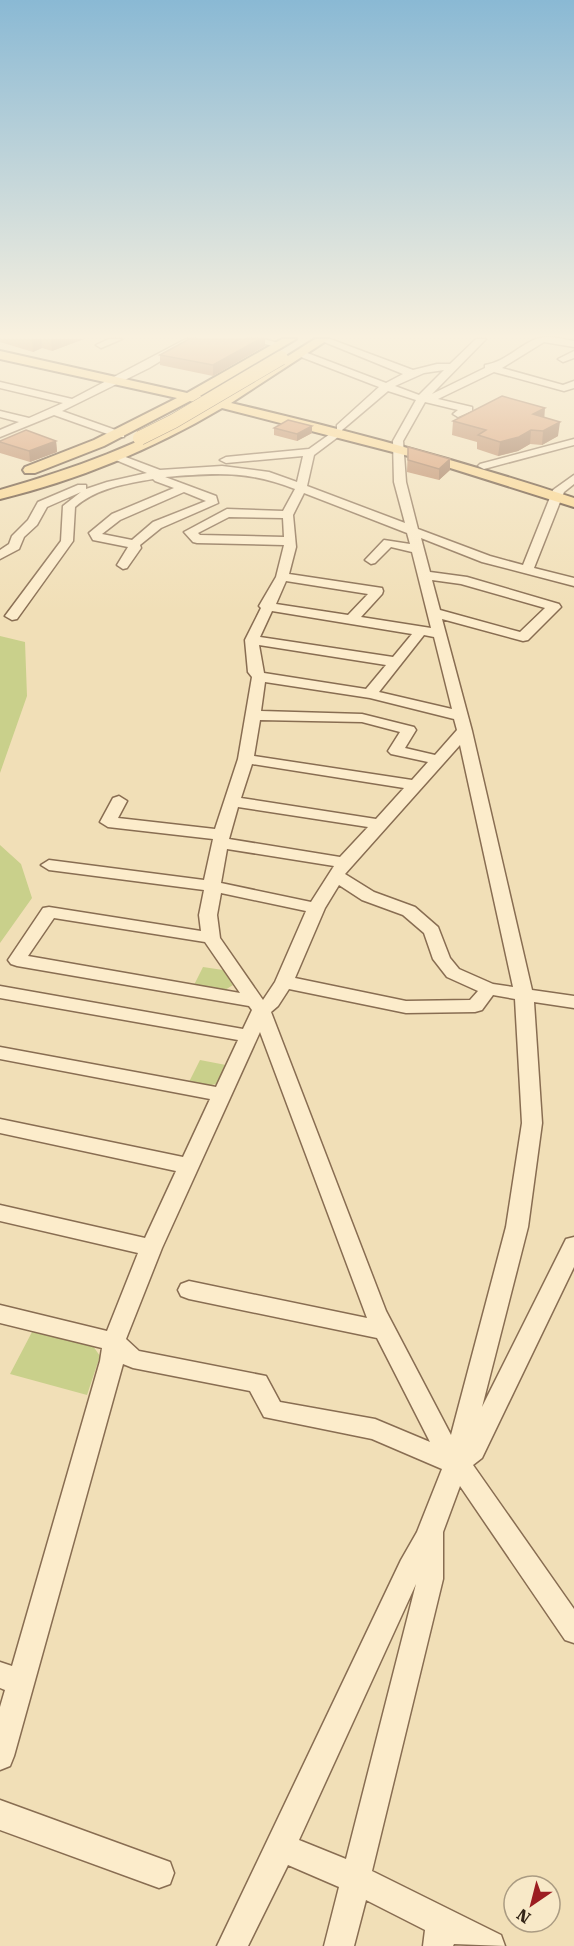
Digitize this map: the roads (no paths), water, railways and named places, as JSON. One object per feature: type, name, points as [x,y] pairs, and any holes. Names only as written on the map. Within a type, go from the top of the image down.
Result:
[{"type":"main road","points":[[0,492],[73,466],[140,430]]},
{"type":"main road","points":[[18,474],[148,430]]},
{"type":"main road","points":[[0,492],[76,471],[173,430]]},
{"type":"main road","points":[[342,430],[484,466],[558,493],[574,503]]},
{"type":"main road","points":[[0,484],[65,463],[130,436]]},
{"type":"main road","points":[[398,445],[558,493],[574,495]]},
{"type":"street","points":[[111,430],[130,436]]},
{"type":"street","points":[[286,515],[301,487],[309,454],[338,430]]},
{"type":"street","points":[[232,1946],[281,1847],[410,1568],[430,1532],[456,1464],[517,1227],[532,1123],[524,995],[463,724],[431,625],[424,576],[400,482],[398,445],[407,430]]},
{"type":"street","points":[[484,466],[574,442]]},
{"type":"street","points":[[196,469],[208,463],[224,460],[311,452]]},
{"type":"street","points":[[115,456],[159,474]]},
{"type":"street","points":[[0,555],[15,546],[18,536],[33,522],[42,505],[82,487],[144,469]]},
{"type":"street","points":[[12,616],[54,562],[67,541],[69,506],[75,500],[88,492],[127,479],[196,469],[254,471],[301,487],[416,541],[574,582]]},
{"type":"street","points":[[123,565],[135,548],[134,544],[157,525],[212,503],[212,498],[159,479],[159,474]]},
{"type":"street","points":[[527,570],[558,493],[574,478]]},
{"type":"street","points":[[134,544],[97,537],[95,533],[116,517],[184,488]]},
{"type":"street","points":[[117,495],[142,504]]},
{"type":"street","points":[[286,515],[227,513],[190,532],[198,538],[288,541]]},
{"type":"street","points":[[286,515],[289,519],[290,547],[282,577],[266,606],[252,640],[255,672],[259,677],[370,694],[463,724]]},
{"type":"street","points":[[371,560],[388,543],[416,541]]},
{"type":"street","points":[[424,576],[462,580],[554,607]]},
{"type":"street","points":[[282,577],[377,591],[352,620]]},
{"type":"street","points":[[266,606],[352,620],[431,625],[523,637],[574,590]]},
{"type":"street","points":[[370,694],[431,625]]},
{"type":"street","points":[[252,640],[397,662]]},
{"type":"street","points":[[259,677],[246,759],[232,801],[212,878],[213,888],[208,915],[211,938],[257,1005],[375,1311],[433,1426],[456,1464],[472,1482],[574,1631]]},
{"type":"street","points":[[254,714],[362,718],[409,730],[396,751],[438,760]]},
{"type":"street","points":[[211,938],[49,912],[17,960],[257,1005],[272,1002],[284,982],[316,908],[340,870],[438,760],[463,724]]},
{"type":"street","points":[[246,759],[414,785]]},
{"type":"street","points":[[119,801],[108,822],[222,839],[340,870],[368,896],[409,911],[432,932],[442,959],[453,973],[489,988],[574,1002]]},
{"type":"street","points":[[232,801],[380,824]]},
{"type":"street","points":[[49,865],[205,885],[316,908]]},
{"type":"street","points":[[284,982],[406,1007],[475,1006],[489,988]]},
{"type":"street","points":[[0,992],[249,1036]]},
{"type":"street","points":[[0,1755],[11,1678],[110,1372],[114,1342],[151,1248],[249,1036],[257,1005]]},
{"type":"street","points":[[0,1053],[223,1095]]},
{"type":"street","points":[[0,1126],[189,1166]]},
{"type":"street","points":[[0,1213],[151,1248]]},
{"type":"street","points":[[456,1464],[473,1451],[574,1245]]},
{"type":"street","points":[[189,1290],[386,1331]]},
{"type":"street","points":[[0,1314],[114,1342],[133,1359],[258,1383],[272,1410],[375,1428],[456,1464]]},
{"type":"street","points":[[339,1946],[430,1579],[430,1532]]},
{"type":"street","points":[[0,1815],[159,1873]]},
{"type":"street","points":[[281,1847],[356,1879],[440,1934],[490,1946]]}]
